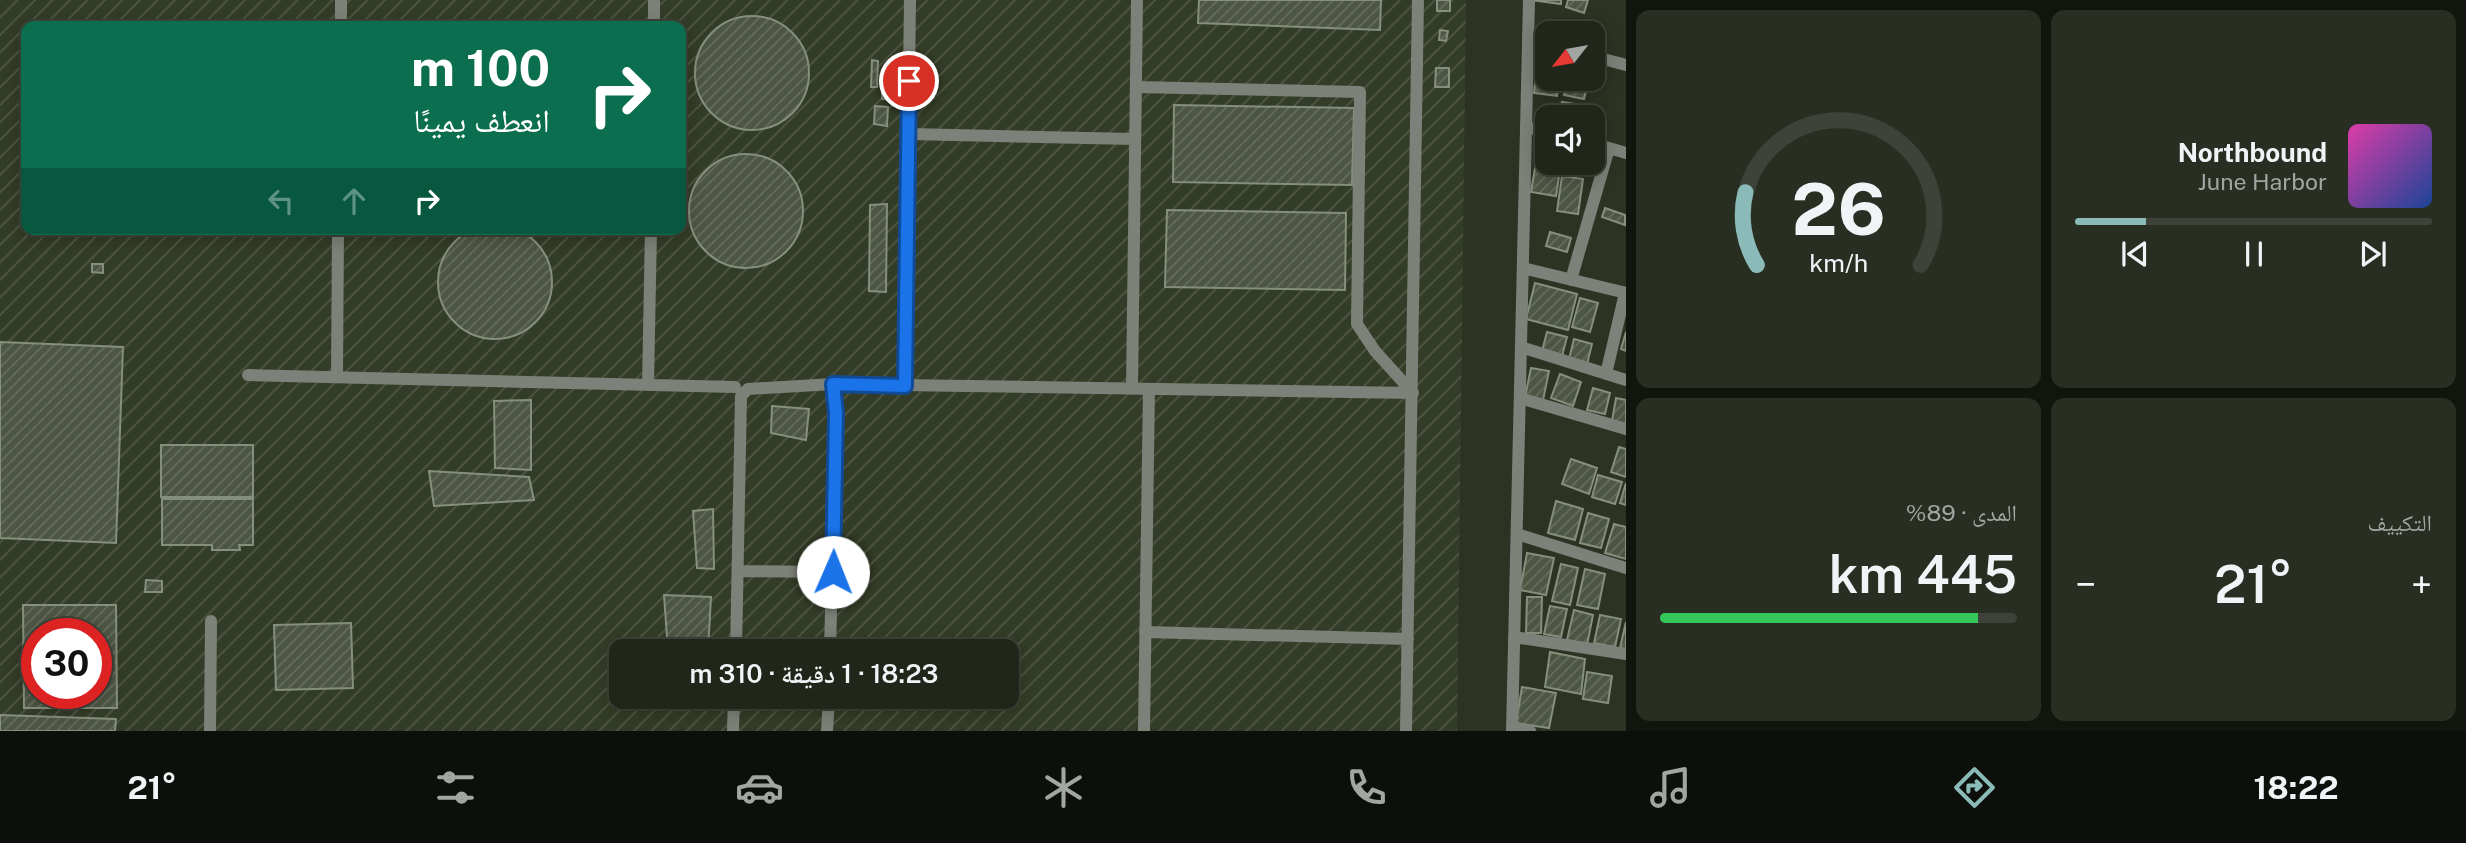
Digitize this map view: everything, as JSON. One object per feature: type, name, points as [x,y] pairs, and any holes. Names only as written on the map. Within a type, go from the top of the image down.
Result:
[{"type":"street","points":[[341,0],[341,21]]},
{"type":"street","points":[[654,0],[654,21]]},
{"type":"street","points":[[905,386],[910,0]]},
{"type":"street","points":[[1132,389],[1137,0]]},
{"type":"street","points":[[1406,731],[1418,0]]},
{"type":"street","points":[[1529,0],[1512,729],[1530,731]]},
{"type":"street","points":[[1528,37],[1535,39]]},
{"type":"street","points":[[1605,59],[1626,65]]},
{"type":"street","points":[[1136,87],[1360,92],[1357,324],[1375,351],[1413,393]]},
{"type":"street","points":[[1526,127],[1535,129]]},
{"type":"street","points":[[909,134],[1135,139]]},
{"type":"street","points":[[1605,147],[1626,153]]},
{"type":"street","points":[[1571,280],[1609,148]]},
{"type":"street","points":[[337,377],[338,235]]},
{"type":"street","points":[[649,385],[651,235]]},
{"type":"street","points":[[1523,268],[1625,293],[1606,374]]},
{"type":"street","points":[[1521,347],[1626,380]]},
{"type":"street","points":[[248,375],[735,387]]},
{"type":"street","points":[[736,639],[741,396],[748,388],[833,384],[1413,393]]},
{"type":"street","points":[[830,639],[836,413],[833,384]]},
{"type":"street","points":[[1144,731],[1149,390]]},
{"type":"street","points":[[1520,398],[1626,429]]},
{"type":"street","points":[[1517,534],[1626,568]]},
{"type":"street","points":[[739,571],[833,572]]},
{"type":"street","points":[[210,731],[211,621]]},
{"type":"street","points":[[1145,632],[1408,639]]},
{"type":"street","points":[[1514,637],[1626,654]]},
{"type":"street","points":[[733,731],[734,709]]},
{"type":"street","points":[[827,731],[828,709]]},
{"type":"shaded area","points":[[0,0],[1466,0],[1457,731],[0,731]]},
{"type":"building","points":[[1199,0],[1381,0],[1380,30],[1198,23]]},
{"type":"building","points":[[1437,0],[1450,0],[1450,11],[1437,11]]},
{"type":"building","points":[[1531,0],[1561,0],[1561,4]]},
{"type":"building","points":[[1568,0],[1588,0],[1584,13],[1566,7]]},
{"type":"building","points":[[752,16],[774,20],[784,25],[800,41],[805,51],[809,73],[805,95],[800,105],[784,121],[774,126],[752,130],[730,126],[720,121],[704,105],[699,95],[695,73],[699,51],[704,41],[720,25],[730,20]]},
{"type":"building","points":[[1440,30],[1448,31],[1446,41],[1439,40]]},
{"type":"building","points":[[872,60],[878,61],[877,87],[871,87]]},
{"type":"building","points":[[1436,68],[1449,68],[1449,87],[1435,87]]},
{"type":"building","points":[[1535,84],[1535,91],[1558,91],[1557,96],[1534,93]]},
{"type":"building","points":[[882,88],[895,90],[896,100],[882,99]]},
{"type":"building","points":[[1565,91],[1586,91],[1584,99],[1564,95]]},
{"type":"building","points":[[1562,102],[1582,105],[1561,105]]},
{"type":"building","points":[[1174,105],[1354,108],[1352,185],[1173,182]]},
{"type":"building","points":[[875,106],[888,107],[887,126],[874,124]]},
{"type":"building","points":[[746,154],[768,158],[778,163],[794,179],[799,189],[803,211],[799,233],[794,243],[778,259],[768,264],[746,268],[724,264],[714,259],[698,243],[693,233],[689,211],[693,189],[698,179],[714,163],[724,158]]},
{"type":"building","points":[[1535,168],[1535,175],[1559,175],[1556,196],[1531,192]]},
{"type":"building","points":[[1562,176],[1583,179],[1578,214],[1557,211]]},
{"type":"building","points":[[887,204],[886,292],[869,291],[870,205]]},
{"type":"building","points":[[1605,208],[1625,215],[1625,225],[1602,217]]},
{"type":"building","points":[[1167,210],[1346,213],[1345,290],[1165,287]]},
{"type":"building","points":[[1550,232],[1571,238],[1567,252],[1546,246]]},
{"type":"building","points":[[463,235],[527,235],[542,250],[551,271],[551,293],[542,314],[527,329],[506,338],[484,338],[463,329],[448,314],[439,293],[439,271],[443,260],[448,250]]},
{"type":"building","points":[[92,264],[103,264],[103,273],[92,272]]},
{"type":"building","points":[[1535,283],[1577,294],[1568,330],[1526,319]]},
{"type":"building","points":[[1580,298],[1598,303],[1590,332],[1572,327]]},
{"type":"building","points":[[1547,332],[1567,337],[1562,356],[1542,351]]},
{"type":"building","points":[[1626,332],[1626,351],[1621,349]]},
{"type":"building","points":[[1574,339],[1592,344],[1587,364],[1569,359]]},
{"type":"building","points":[[0,342],[123,347],[116,543],[0,538]]},
{"type":"building","points":[[1531,368],[1549,371],[1543,400],[1525,397]]},
{"type":"building","points":[[1560,374],[1581,382],[1573,406],[1551,398]]},
{"type":"building","points":[[1593,388],[1610,393],[1605,414],[1587,410]]},
{"type":"building","points":[[1616,398],[1626,400],[1626,424],[1612,421]]},
{"type":"building","points":[[531,400],[531,470],[495,468],[494,401]]},
{"type":"building","points":[[772,406],[809,409],[806,440],[771,433]]},
{"type":"building","points":[[161,445],[253,445],[253,497],[161,497]]},
{"type":"building","points":[[1619,447],[1626,449],[1626,477],[1611,472]]},
{"type":"building","points":[[1571,459],[1597,468],[1589,494],[1562,484]]},
{"type":"building","points":[[429,471],[529,477],[534,500],[434,506]]},
{"type":"building","points":[[1598,475],[1622,482],[1615,504],[1592,497]]},
{"type":"building","points":[[1626,483],[1626,505],[1620,503]]},
{"type":"building","points":[[162,499],[253,499],[253,545],[239,545],[240,550],[212,550],[212,545],[162,545]]},
{"type":"building","points":[[1556,501],[1583,509],[1575,540],[1548,533]]},
{"type":"building","points":[[713,509],[714,569],[697,568],[693,511]]},
{"type":"building","points":[[1588,513],[1609,519],[1601,548],[1580,543]]},
{"type":"building","points":[[1614,524],[1626,527],[1626,559],[1605,553]]},
{"type":"building","points":[[1527,553],[1554,558],[1546,595],[1520,590]]},
{"type":"building","points":[[1561,564],[1578,568],[1570,605],[1552,601]]},
{"type":"building","points":[[1585,569],[1605,574],[1598,609],[1577,605]]},
{"type":"building","points":[[146,580],[162,581],[162,592],[145,592]]},
{"type":"building","points":[[664,595],[711,597],[709,639],[667,639]]},
{"type":"building","points":[[1527,597],[1542,597],[1541,633],[1526,633]]},
{"type":"building","points":[[23,605],[116,605],[117,708],[112,708],[112,618],[23,618]]},
{"type":"building","points":[[1550,606],[1567,609],[1561,637],[1544,634]]},
{"type":"building","points":[[1574,610],[1593,615],[1587,645],[1567,640]]},
{"type":"building","points":[[1600,615],[1621,619],[1615,647],[1594,643]]},
{"type":"building","points":[[1626,622],[1626,649],[1620,648]]},
{"type":"building","points":[[351,623],[353,688],[276,690],[274,625]]},
{"type":"building","points":[[1550,652],[1585,659],[1581,694],[1545,687]]},
{"type":"building","points":[[1587,672],[1612,676],[1608,703],[1583,699]]},
{"type":"building","points":[[1522,687],[1556,693],[1549,728],[1516,723]]},
{"type":"building","points":[[0,715],[116,719],[115,731],[0,731]]},
{"type":"route","points":[[833,572],[836,413],[833,384],[905,386],[909,81]]}]
